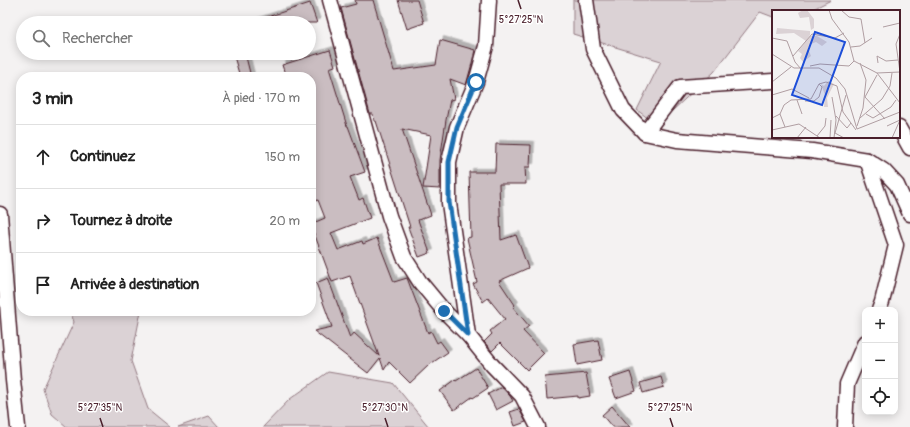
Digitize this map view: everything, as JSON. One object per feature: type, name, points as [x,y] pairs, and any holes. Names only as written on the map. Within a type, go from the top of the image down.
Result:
[{"type":"street","points":[[330,0],[390,216],[404,257],[420,282],[444,311],[468,335],[492,365],[522,396],[538,427]]},
{"type":"street","points":[[468,335],[449,202],[449,162],[457,127],[476,82],[486,46],[489,0]]},
{"type":"street","points":[[586,0],[593,49],[623,110],[645,133],[677,140],[812,151],[867,160],[884,170],[897,185],[910,214]]},
{"type":"street","points":[[645,133],[680,87],[772,80]]},
{"type":"street","points":[[900,130],[910,148]]},
{"type":"street","points":[[867,160],[896,245],[880,307]]},
{"type":"street","points":[[0,214],[18,427]]},
{"type":"street","points":[[845,427],[847,384],[865,343]]},
{"type":"shaded area","points":[[573,0],[831,0],[811,10],[772,10],[772,17],[760,12],[714,72],[657,125],[637,110],[661,61],[573,34]]},
{"type":"shaded area","points":[[72,316],[140,316],[131,361],[148,409],[170,427],[67,427],[52,414],[43,389],[74,322]]},
{"type":"shaded area","points":[[328,372],[393,383],[429,427],[263,427],[290,399]]},
{"type":"shaded area","points":[[209,416],[219,427],[178,427]]},
{"type":"building","points":[[355,0],[373,0],[394,71],[436,65],[440,40],[475,50],[466,85],[450,79],[454,99],[450,100],[446,120],[440,160],[440,189],[423,188],[431,135],[402,129],[431,215],[418,220],[430,253],[419,257],[408,227],[410,227],[376,121],[374,121],[373,114],[370,114],[341,8],[356,4]]},
{"type":"building","points":[[398,0],[417,0],[424,23],[407,29]]},
{"type":"building","points":[[310,3],[315,16],[270,16]]},
{"type":"building","points":[[330,50],[335,66],[329,68],[347,126],[365,172],[350,177],[359,200],[363,198],[370,218],[331,233],[338,250],[362,241],[363,244],[377,238],[394,282],[407,278],[428,333],[431,331],[437,343],[440,341],[448,352],[429,365],[410,383],[389,362],[384,370],[380,358],[368,373],[314,331],[332,327],[316,283],[328,278],[350,338],[354,333],[379,356],[350,276],[332,282],[316,238],[316,222],[325,218],[318,200],[316,201],[316,72],[284,72],[282,65],[298,60],[316,60],[316,54]]},
{"type":"building","points":[[235,60],[247,60],[250,72],[239,72]]},
{"type":"building","points":[[496,144],[531,145],[530,167],[525,167],[526,184],[499,184],[501,240],[516,235],[528,268],[499,281],[515,305],[513,307],[529,326],[523,331],[544,353],[527,370],[500,343],[492,351],[484,342],[492,334],[490,331],[505,319],[488,298],[483,302],[473,284],[477,282],[467,238],[471,237],[469,172],[495,172]]},
{"type":"building","points":[[598,340],[602,360],[577,365],[574,344]]},
{"type":"building","points":[[476,368],[488,388],[454,410],[440,391]]},
{"type":"building","points":[[630,372],[636,391],[616,398],[609,379]]},
{"type":"building","points":[[586,373],[590,396],[547,399],[545,377]]},
{"type":"building","points":[[661,377],[664,387],[643,393],[640,383]]},
{"type":"building","points":[[502,387],[513,401],[496,410],[488,394]]},
{"type":"building","points":[[612,406],[630,427],[612,427],[602,415]]},
{"type":"building","points":[[519,409],[526,422],[515,426],[510,412]]},
{"type":"route","points":[[444,311],[468,335],[449,202],[449,162],[457,127],[476,82]]}]
